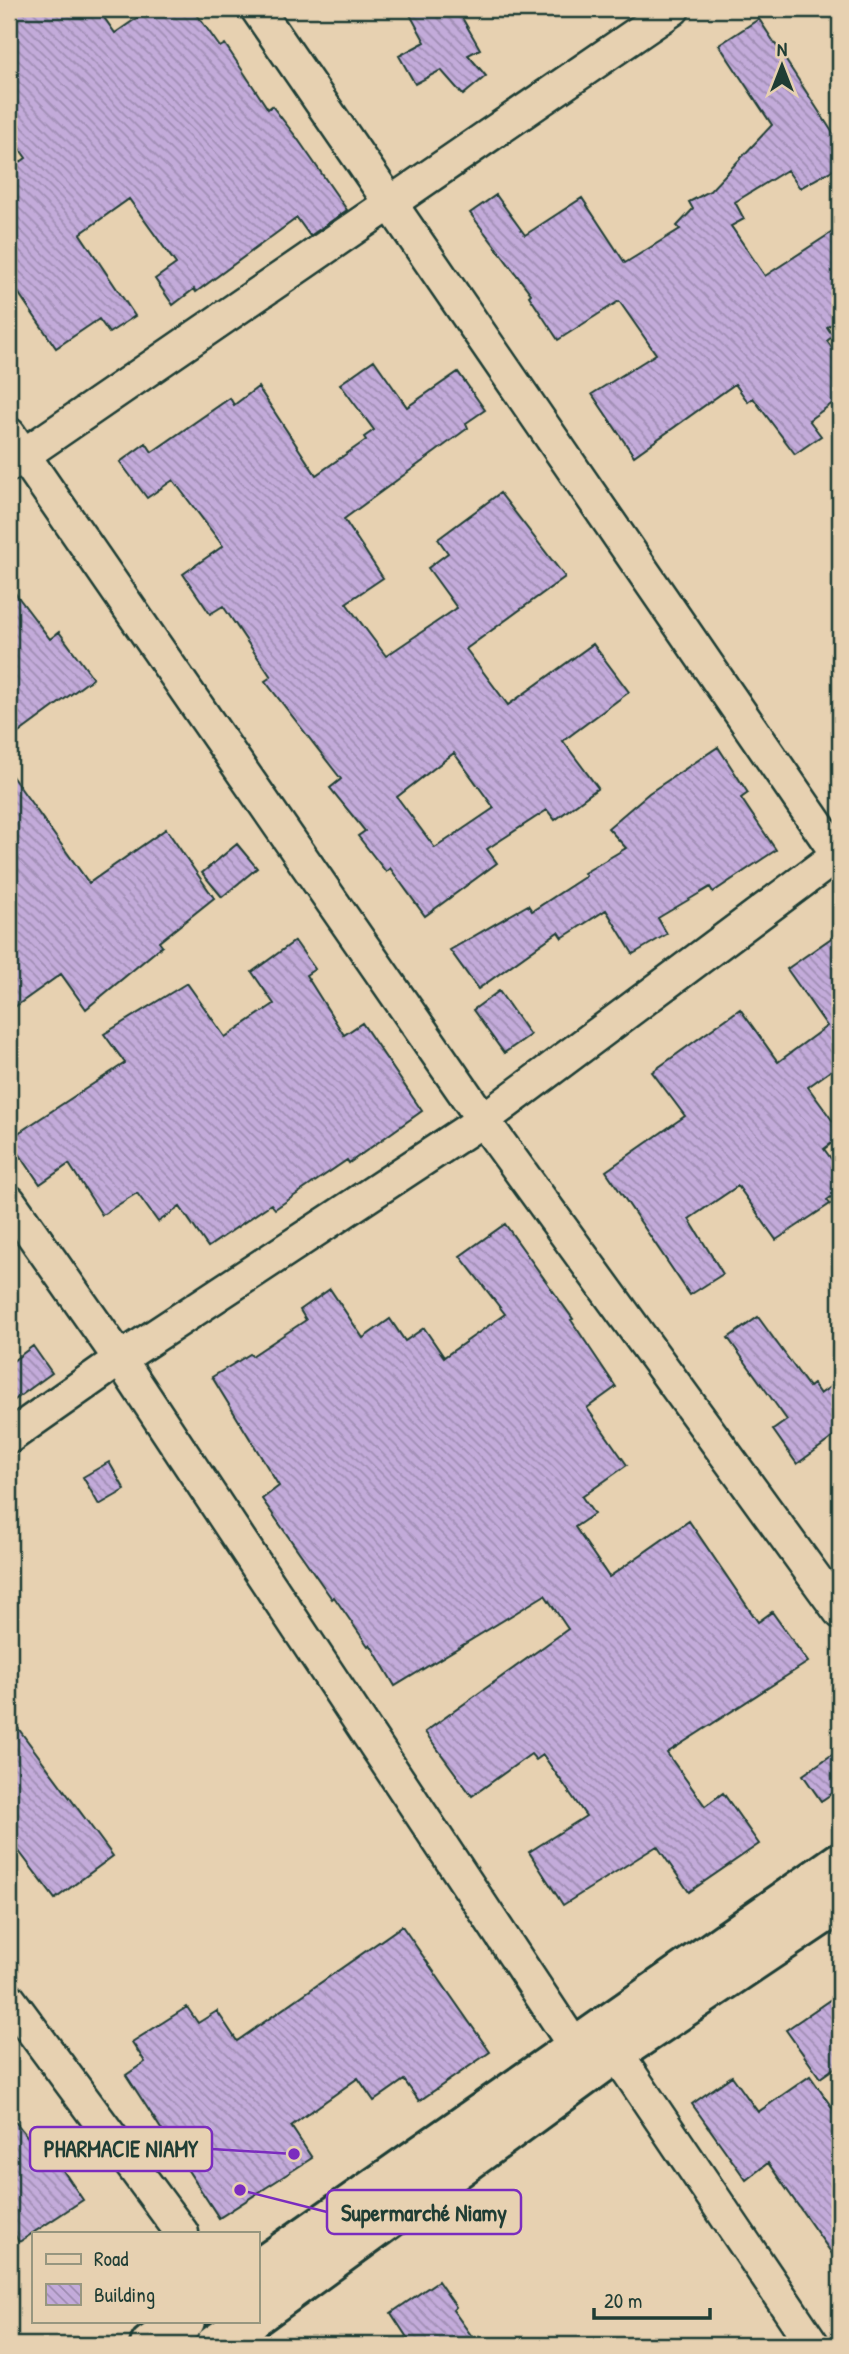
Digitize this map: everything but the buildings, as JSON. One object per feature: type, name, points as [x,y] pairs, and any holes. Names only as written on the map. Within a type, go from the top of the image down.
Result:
[{"type":"street","points":[[9,1437],[120,1359],[483,1120],[839,855],[257,9]]},
{"type":"street","points":[[673,9],[13,452],[483,1120],[840,1612]]},
{"type":"street","points":[[9,1201],[120,1359],[575,2047]]},
{"type":"street","points":[[259,2269],[840,1862]]},
{"type":"street","points":[[259,2320],[616,2053],[840,1903]]},
{"type":"street","points":[[9,1999],[181,2232]]},
{"type":"street","points":[[616,2053],[813,2345]]},
{"type":"street","points":[[150,2345],[184,2322]]},
{"type":"place","name":"PHARMACIE NIAMY","points":[[294,2154]]},
{"type":"place","name":"Supermarché Niamy","points":[[240,2190]]}]
